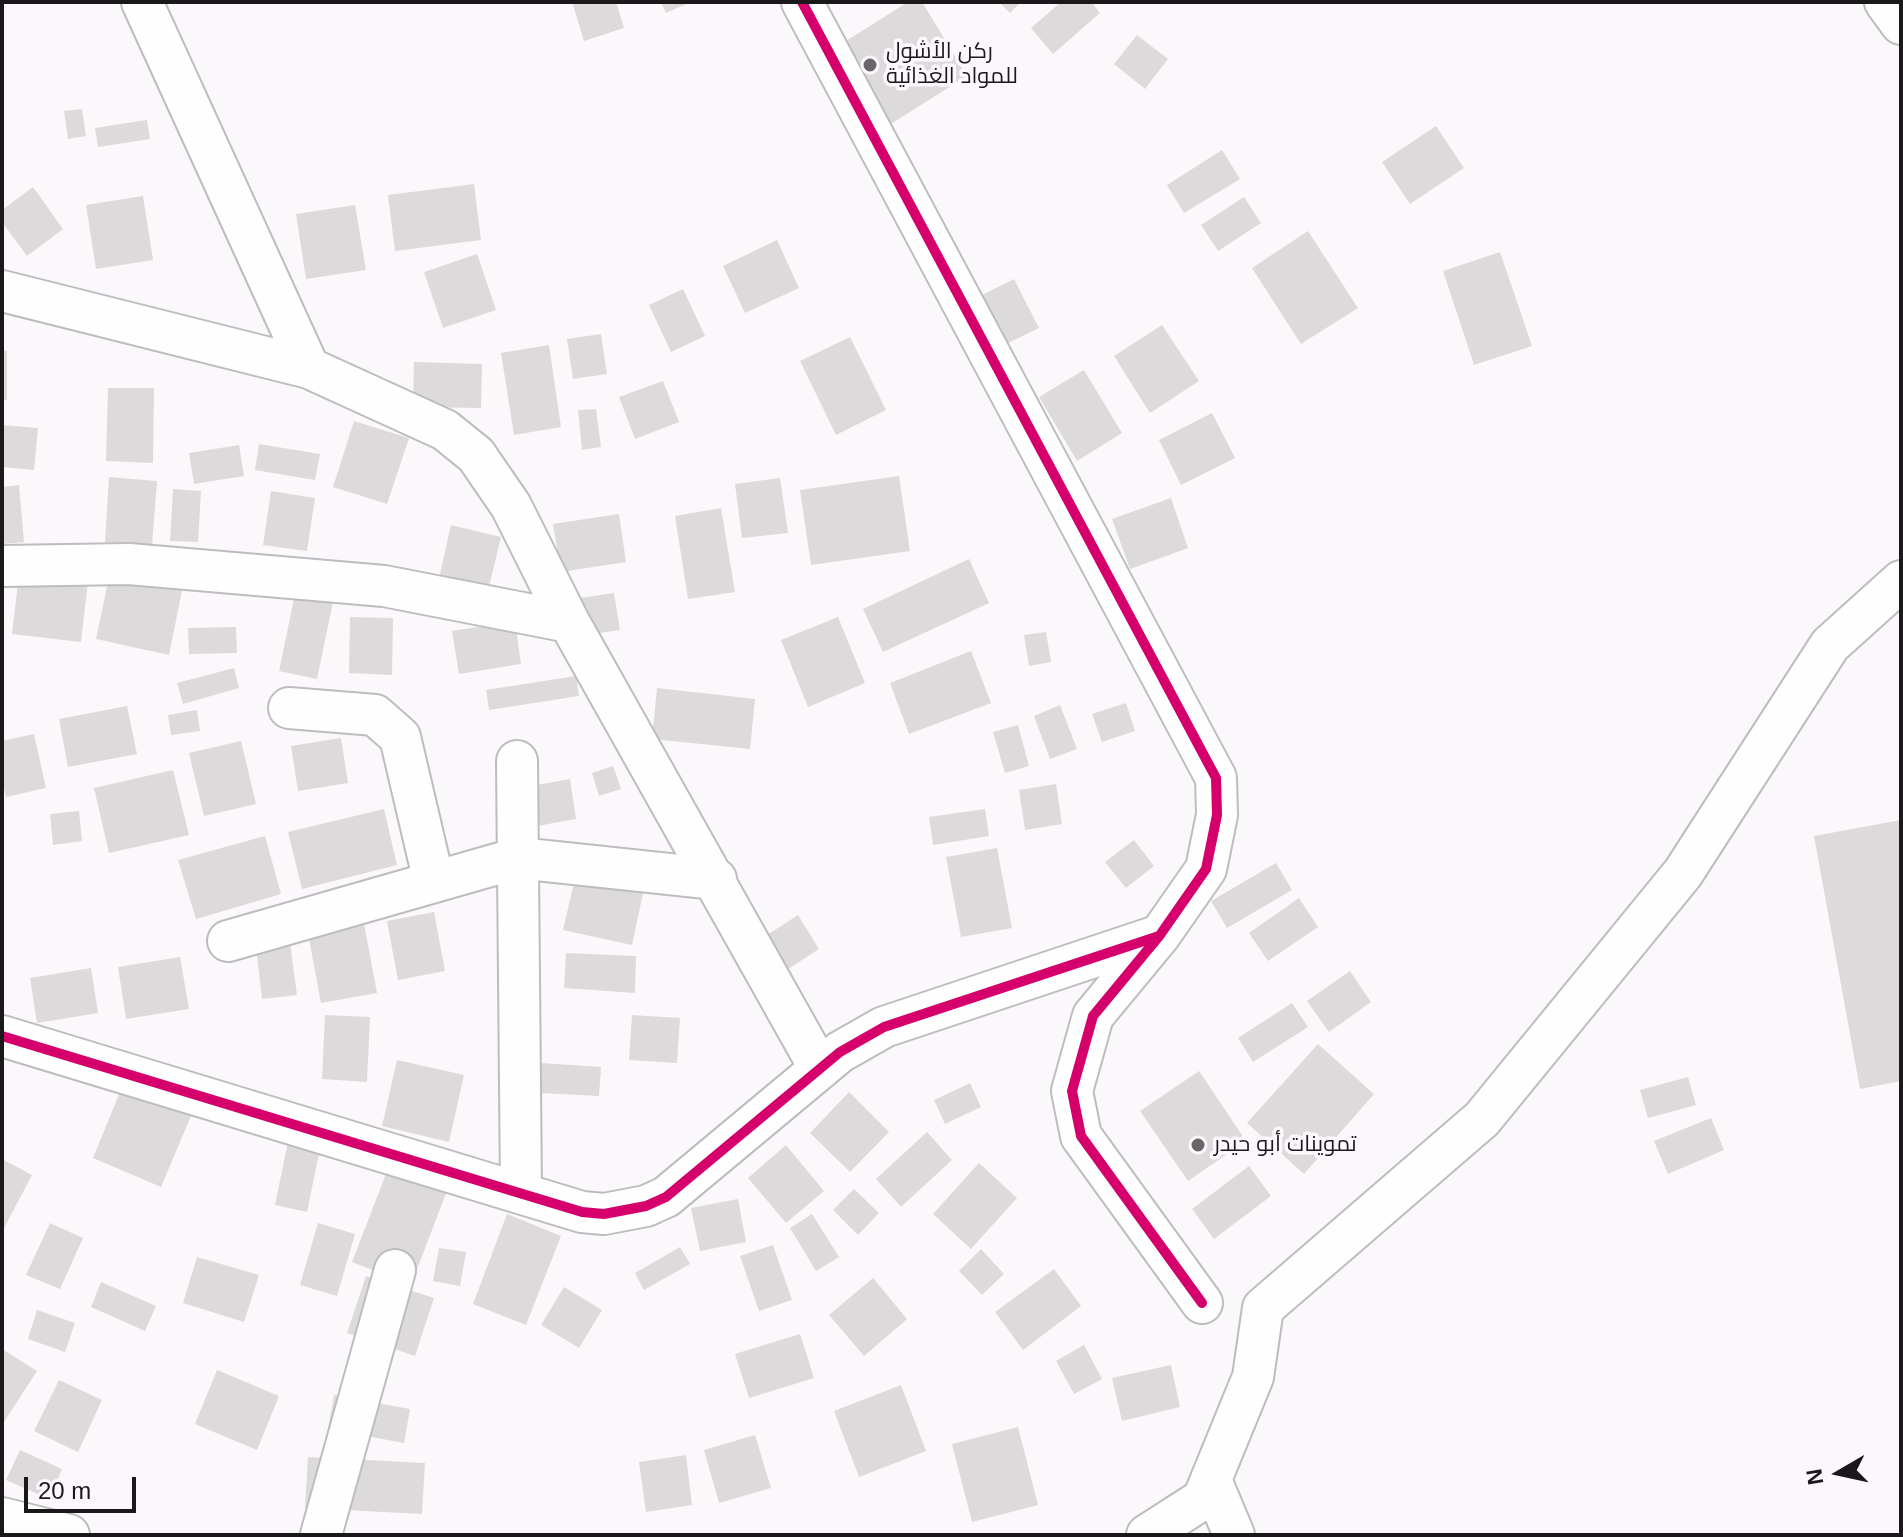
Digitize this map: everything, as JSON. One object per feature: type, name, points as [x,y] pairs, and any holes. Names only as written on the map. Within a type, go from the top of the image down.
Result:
[{"type":"street","points":[[142,2],[309,368]]},
{"type":"street","points":[[802,2],[1216,778],[1217,815],[1206,869],[1160,935],[1093,1016],[1072,1091],[1081,1136],[1202,1303]]},
{"type":"street","points":[[1885,2],[1901,24]]},
{"type":"street","points":[[2,291],[309,368],[445,430],[476,455],[511,506],[569,622],[820,1069]]},
{"type":"street","points":[[2,566],[129,564],[384,586],[569,622]]},
{"type":"street","points":[[1147,1535],[1203,1499],[1253,1377],[1263,1308],[1482,1119],[1683,873],[1830,645],[1901,581]]},
{"type":"street","points":[[289,708],[375,715],[400,737],[434,882]]},
{"type":"street","points":[[517,761],[521,1192]]},
{"type":"street","points":[[228,941],[518,858],[716,879]]},
{"type":"street","points":[[2,1036],[582,1212],[604,1214],[646,1206],[683,1183],[840,1052],[884,1027],[1160,935]]},
{"type":"street","points":[[321,1535],[395,1270]]},
{"type":"street","points":[[1211,1480],[1234,1535]]},
{"type":"street","points":[[2,1518],[69,1535]]},
{"type":"building","points":[[572,2],[616,2],[624,28],[584,41]]},
{"type":"building","points":[[661,2],[691,2],[666,13]]},
{"type":"building","points":[[908,2],[922,2],[967,76],[883,129],[833,49]]},
{"type":"building","points":[[999,2],[1021,2],[1010,13]]},
{"type":"building","points":[[1061,2],[1091,2],[1100,13],[1053,54],[1031,28]]},
{"type":"building","points":[[1137,35],[1168,59],[1145,89],[1114,64]]},
{"type":"building","points":[[82,109],[86,136],[68,139],[64,111]]},
{"type":"building","points":[[147,120],[150,139],[98,147],[95,128]]},
{"type":"building","points":[[1436,126],[1464,168],[1410,204],[1382,162]]},
{"type":"building","points":[[1222,150],[1240,179],[1184,213],[1167,185]]},
{"type":"building","points":[[474,184],[481,240],[395,251],[388,195]]},
{"type":"building","points":[[33,187],[63,229],[27,256],[2,222],[2,210]]},
{"type":"building","points":[[143,196],[153,260],[96,269],[86,205]]},
{"type":"building","points":[[1244,197],[1261,223],[1218,251],[1201,225]]},
{"type":"building","points":[[355,205],[366,270],[306,279],[296,214]]},
{"type":"building","points":[[1308,231],[1358,308],[1301,344],[1252,268]]},
{"type":"building","points":[[777,240],[799,288],[745,313],[723,266]]},
{"type":"building","points":[[1500,252],[1532,346],[1474,365],[1443,271]]},
{"type":"building","points":[[477,254],[496,310],[443,328],[424,272]]},
{"type":"building","points":[[1014,279],[1039,328],[998,348],[974,299]]},
{"type":"building","points":[[683,289],[705,336],[671,352],[649,305]]},
{"type":"building","points":[[1162,325],[1199,381],[1150,413],[1114,356]]},
{"type":"building","points":[[601,334],[607,374],[573,379],[567,339]]},
{"type":"building","points":[[850,337],[886,410],[836,435],[800,361]]},
{"type":"building","points":[[549,345],[561,427],[514,435],[501,353]]},
{"type":"building","points":[[2,351],[7,351],[7,400],[2,400]]},
{"type":"building","points":[[414,362],[482,364],[481,408],[413,407]]},
{"type":"building","points":[[1084,370],[1122,433],[1077,461],[1039,397]]},
{"type":"building","points":[[663,381],[679,422],[635,439],[619,397]]},
{"type":"building","points":[[108,388],[154,388],[153,463],[106,461]]},
{"type":"building","points":[[596,409],[601,447],[582,450],[578,410]]},
{"type":"building","points":[[1212,413],[1235,458],[1181,485],[1159,440]]},
{"type":"building","points":[[354,421],[409,438],[387,504],[333,487]]},
{"type":"building","points":[[2,425],[38,428],[34,470],[2,467]]},
{"type":"building","points":[[259,444],[320,454],[315,480],[255,470]]},
{"type":"building","points":[[239,445],[244,476],[194,484],[189,453]]},
{"type":"building","points":[[899,476],[910,551],[811,565],[800,490]]},
{"type":"building","points":[[109,477],[157,481],[152,546],[105,542]]},
{"type":"building","points":[[780,478],[788,533],[742,538],[735,484]]},
{"type":"building","points":[[19,485],[24,542],[2,544],[2,487]]},
{"type":"building","points":[[173,489],[201,491],[198,542],[170,541]]},
{"type":"building","points":[[271,491],[315,498],[307,551],[263,545]]},
{"type":"building","points":[[1171,498],[1188,548],[1130,569],[1112,519]]},
{"type":"building","points":[[721,508],[735,592],[688,599],[675,516]]},
{"type":"building","points":[[619,514],[626,562],[561,572],[553,524]]},
{"type":"building","points":[[451,525],[501,537],[487,595],[438,583]]},
{"type":"building","points":[[969,559],[989,603],[883,652],[863,609]]},
{"type":"building","points":[[19,574],[88,582],[81,642],[12,634]]},
{"type":"building","points":[[109,577],[182,591],[169,655],[96,639]]},
{"type":"building","points":[[614,593],[620,630],[586,635],[580,598]]},
{"type":"building","points":[[295,594],[333,602],[317,679],[279,671]]},
{"type":"building","points":[[350,617],[393,618],[392,675],[349,673]]},
{"type":"building","points":[[838,617],[865,683],[808,707],[781,640]]},
{"type":"building","points":[[515,621],[521,664],[459,674],[452,631]]},
{"type":"building","points":[[236,627],[237,653],[189,654],[188,628]]},
{"type":"building","points":[[1046,632],[1051,662],[1029,666],[1024,635]]},
{"type":"building","points":[[971,651],[991,703],[909,734],[890,683]]},
{"type":"building","points":[[234,668],[239,688],[183,704],[177,683]]},
{"type":"building","points":[[576,676],[579,696],[489,710],[486,690]]},
{"type":"building","points":[[657,688],[755,699],[750,749],[652,739]]},
{"type":"building","points":[[1126,703],[1135,731],[1102,742],[1092,714]]},
{"type":"building","points":[[1060,705],[1077,749],[1050,759],[1034,716]]},
{"type":"building","points":[[127,706],[137,754],[68,767],[59,719]]},
{"type":"building","points":[[197,710],[200,731],[171,735],[168,715]]},
{"type":"building","points":[[1018,725],[1029,766],[1005,773],[993,732]]},
{"type":"building","points":[[34,734],[46,788],[6,797],[2,778],[2,741]]},
{"type":"building","points":[[341,738],[348,783],[298,791],[291,746]]},
{"type":"building","points":[[241,741],[256,804],[204,816],[189,753]]},
{"type":"building","points":[[613,766],[621,789],[599,796],[592,773]]},
{"type":"building","points":[[173,770],[189,835],[109,853],[94,788]]},
{"type":"building","points":[[570,779],[576,819],[537,826],[531,786]]},
{"type":"building","points":[[1056,784],[1062,824],[1025,830],[1019,790]]},
{"type":"building","points":[[384,809],[397,865],[302,889],[288,832]]},
{"type":"building","points":[[985,809],[989,836],[933,845],[929,817]]},
{"type":"building","points":[[79,811],[82,841],[53,845],[50,814]]},
{"type":"building","points":[[1901,820],[1901,1081],[1860,1089],[1814,836]]},
{"type":"building","points":[[265,836],[281,894],[196,919],[178,860]]},
{"type":"building","points":[[1134,840],[1154,866],[1126,888],[1105,862]]},
{"type":"building","points":[[997,848],[1012,928],[961,937],[946,857]]},
{"type":"building","points":[[1276,863],[1292,890],[1227,928],[1211,901]]},
{"type":"building","points":[[576,874],[644,889],[632,945],[563,930]]},
{"type":"building","points":[[1299,898],[1318,927],[1268,961],[1249,933]]},
{"type":"building","points":[[434,912],[445,971],[398,980],[387,921]]},
{"type":"building","points":[[798,915],[819,949],[785,971],[764,937]]},
{"type":"building","points":[[363,918],[377,993],[321,1003],[307,928]]},
{"type":"building","points":[[290,943],[297,995],[262,999],[256,947]]},
{"type":"building","points":[[566,953],[636,956],[635,993],[564,988]]},
{"type":"building","points":[[180,957],[189,1009],[126,1019],[118,967]]},
{"type":"building","points":[[91,968],[98,1013],[37,1023],[30,978]]},
{"type":"building","points":[[1350,971],[1371,1002],[1329,1032],[1307,1001]]},
{"type":"building","points":[[1292,1003],[1308,1027],[1253,1062],[1238,1038]]},
{"type":"building","points":[[325,1015],[370,1017],[367,1082],[322,1079]]},
{"type":"building","points":[[632,1015],[680,1018],[677,1063],[629,1060]]},
{"type":"building","points":[[1318,1044],[1374,1094],[1304,1174],[1247,1123]]},
{"type":"building","points":[[397,1060],[464,1075],[449,1142],[382,1126]]},
{"type":"building","points":[[540,1063],[601,1067],[599,1096],[539,1093]]},
{"type":"building","points":[[1199,1071],[1246,1141],[1188,1181],[1140,1111]]},
{"type":"building","points":[[127,1075],[196,1104],[161,1187],[93,1158]]},
{"type":"building","points":[[1688,1077],[1696,1105],[1648,1118],[1640,1090]]},
{"type":"building","points":[[970,1083],[981,1107],[945,1124],[934,1100]]},
{"type":"building","points":[[849,1092],[889,1132],[850,1172],[810,1133]]},
{"type":"building","points":[[1711,1118],[1724,1150],[1668,1174],[1654,1141]]},
{"type":"building","points":[[927,1132],[952,1160],[901,1207],[876,1179]]},
{"type":"building","points":[[289,1137],[321,1144],[307,1212],[275,1205]]},
{"type":"building","points":[[786,1145],[824,1191],[786,1223],[748,1178]]},
{"type":"building","points":[[2,1159],[32,1175],[2,1232]]},
{"type":"building","points":[[979,1163],[1017,1198],[971,1249],[933,1214]]},
{"type":"building","points":[[389,1166],[448,1188],[411,1285],[352,1262]]},
{"type":"building","points":[[1249,1166],[1271,1196],[1214,1239],[1192,1209]]},
{"type":"building","points":[[854,1189],[879,1213],[858,1235],[833,1210]]},
{"type":"building","points":[[738,1199],[746,1242],[700,1251],[691,1208]]},
{"type":"building","points":[[507,1214],[561,1236],[526,1325],[473,1304]]},
{"type":"building","points":[[812,1214],[839,1257],[816,1271],[790,1228]]},
{"type":"building","points":[[50,1223],[83,1238],[60,1289],[26,1275]]},
{"type":"building","points":[[318,1223],[355,1234],[337,1296],[300,1285]]},
{"type":"building","points":[[773,1245],[792,1300],[759,1311],[740,1256]]},
{"type":"building","points":[[680,1247],[690,1264],[644,1290],[635,1273]]},
{"type":"building","points":[[439,1248],[466,1252],[460,1286],[433,1281]]},
{"type":"building","points":[[981,1249],[1004,1274],[982,1295],[959,1271]]},
{"type":"building","points":[[197,1257],[259,1275],[244,1322],[183,1303]]},
{"type":"building","points":[[1054,1269],[1081,1306],[1023,1350],[995,1312]]},
{"type":"building","points":[[366,1276],[434,1298],[415,1356],[347,1333]]},
{"type":"building","points":[[873,1278],[907,1319],[864,1356],[829,1315]]},
{"type":"building","points":[[101,1282],[156,1306],[145,1331],[91,1307]]},
{"type":"building","points":[[564,1287],[602,1310],[579,1348],[541,1325]]},
{"type":"building","points":[[37,1310],[75,1323],[65,1352],[28,1339]]},
{"type":"building","points":[[800,1334],[814,1378],[749,1398],[735,1354]]},
{"type":"building","points":[[1084,1345],[1102,1379],[1074,1394],[1056,1361]]},
{"type":"building","points":[[2,1349],[37,1371],[2,1425]]},
{"type":"building","points":[[1171,1365],[1180,1407],[1122,1421],[1112,1378]]},
{"type":"building","points":[[217,1370],[279,1396],[257,1450],[195,1424]]},
{"type":"building","points":[[59,1380],[102,1400],[78,1452],[34,1431]]},
{"type":"building","points":[[901,1385],[926,1451],[859,1477],[834,1411]]},
{"type":"building","points":[[334,1395],[410,1409],[404,1443],[328,1429]]},
{"type":"building","points":[[1018,1427],[1038,1505],[972,1522],[952,1444]]},
{"type":"building","points":[[755,1435],[771,1488],[719,1503],[704,1450]]},
{"type":"building","points":[[20,1450],[62,1469],[49,1499],[6,1480]]},
{"type":"building","points":[[686,1455],[692,1505],[646,1512],[639,1462]]},
{"type":"building","points":[[308,1457],[425,1463],[422,1514],[305,1508]]},
{"type":"cycle path","points":[[802,2],[1216,778],[1217,815],[1206,869],[1160,935],[1093,1016],[1072,1091],[1081,1136],[1202,1303]]},
{"type":"cycle path","points":[[2,1036],[582,1212],[604,1214],[646,1206],[666,1197],[840,1052],[884,1027],[1159,936]]},
{"type":"place","name":"ركن الأشول للمواد الغذائية","points":[[870,65]]},
{"type":"place","name":"تموينات أبو حيدر","points":[[1198,1145]]}]
